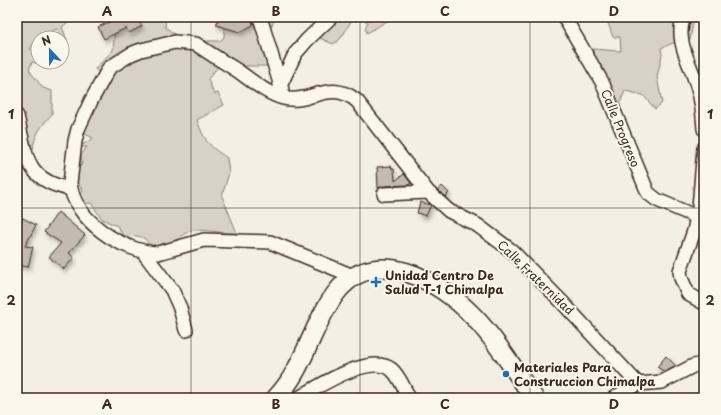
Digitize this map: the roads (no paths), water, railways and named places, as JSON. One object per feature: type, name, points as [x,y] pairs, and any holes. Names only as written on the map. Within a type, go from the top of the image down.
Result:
[{"type":"main road","points":[[276,398],[298,368],[329,304],[341,287],[353,276],[373,268],[391,269],[414,275],[451,297],[476,318],[534,398]]},
{"type":"street","points":[[260,17],[283,92]]},
{"type":"street","points":[[283,92],[295,54],[331,17]]},
{"type":"street","name":"Calle Progreso","points":[[564,17],[602,82],[648,193],[657,200],[697,217]]},
{"type":"street","points":[[684,17],[681,24],[681,36],[699,93],[704,129]]},
{"type":"street","points":[[283,92],[262,89],[196,44],[175,42],[130,54],[113,65],[106,72],[78,129],[75,141],[71,189],[79,207],[91,222],[107,235],[143,252],[158,253],[204,240],[270,242],[280,244],[353,276]]},
{"type":"street","name":"Calle Fraternidad","points":[[283,92],[304,98],[322,93],[341,92],[357,101],[428,192],[449,211],[477,225],[516,256],[638,384]]},
{"type":"street","points":[[17,116],[28,160],[36,174],[58,187],[71,189]]},
{"type":"street","points":[[704,148],[697,217],[680,275],[688,294],[704,303]]},
{"type":"street","points":[[384,194],[428,192]]},
{"type":"street","points":[[143,252],[172,290],[180,308],[186,330]]},
{"type":"street","points":[[614,398],[638,384],[662,382],[693,366],[704,364]]},
{"type":"street","points":[[299,398],[341,374],[377,365],[390,368],[409,398]]},
{"type":"place","name":"Unidad Centro De Salud T-1 Chimalpa","points":[[376,282]]},
{"type":"place","name":"Materiales Para Construccion Chimalpa","points":[[506,374]]}]
